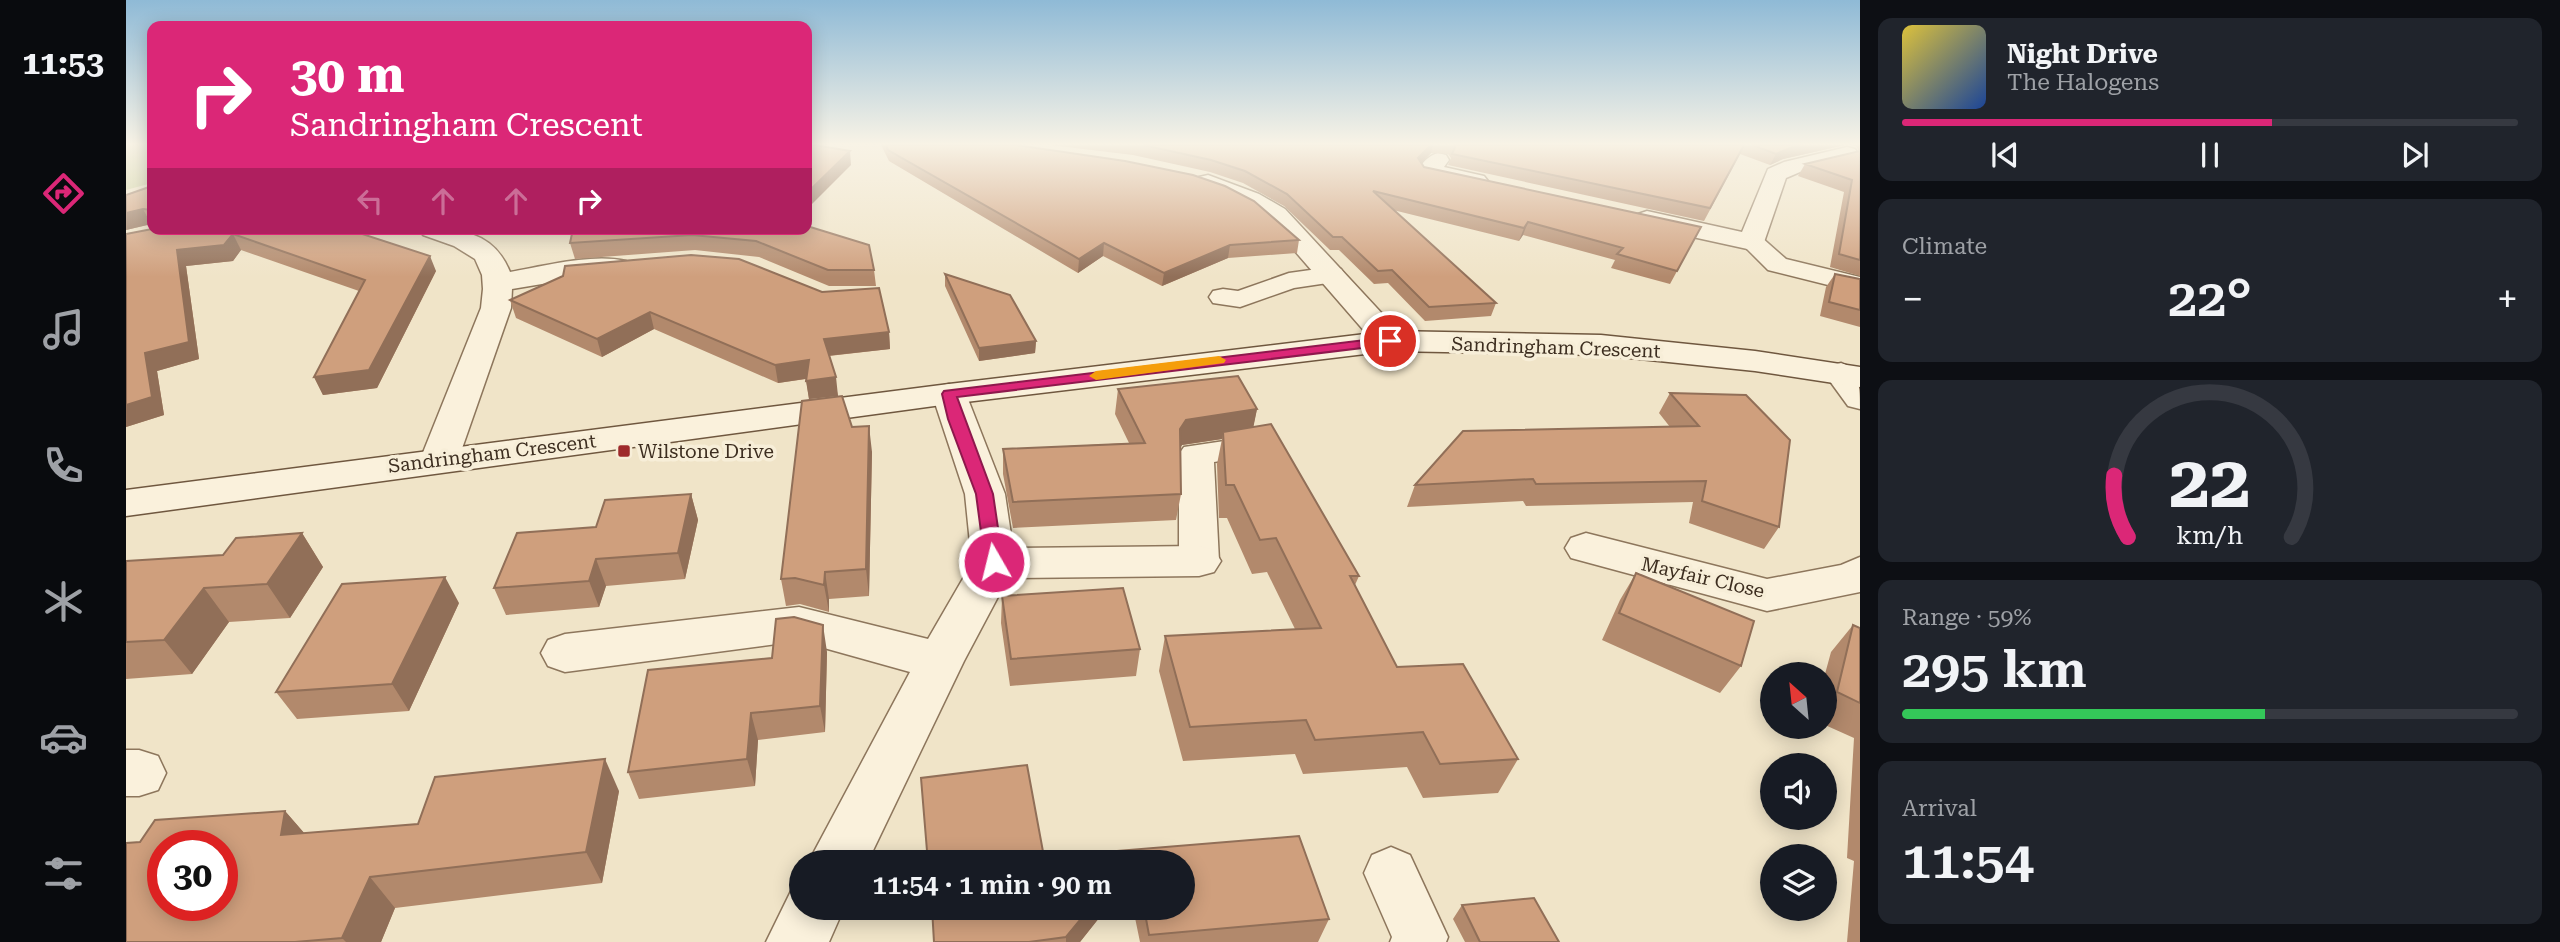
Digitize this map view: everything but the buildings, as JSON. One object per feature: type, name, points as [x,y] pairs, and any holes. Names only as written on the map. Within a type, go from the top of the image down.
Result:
[{"type":"street","points":[[1224,189],[1276,214],[1390,341]]},
{"type":"street","points":[[1617,213],[1752,242],[1771,189]]},
{"type":"street","points":[[439,460],[496,308],[500,283],[495,267],[482,251],[464,239],[451,235]]},
{"type":"street","points":[[500,283],[566,271],[643,265]]},
{"type":"street","name":"Sandringham Crescent","points":[[126,503],[949,394],[1390,341],[1601,345],[1755,360],[1854,383]]},
{"type":"street","points":[[844,850],[994,562],[985,494],[949,394]]},
{"type":"street","name":"Mayfair Close","points":[[1586,548],[1767,595],[1854,578],[1860,573]]},
{"type":"street","points":[[994,562],[1199,561]]},
{"type":"street","points":[[565,653],[799,624],[940,661]]},
{"type":"street","points":[[797,942],[808,920]]},
{"type":"lane","points":[[1752,242],[1777,265],[1860,285]]},
{"type":"lane","points":[[1223,297],[1240,299],[1289,281],[1332,275]]},
{"type":"lane","points":[[1199,561],[1196,454],[1258,446]]},
{"type":"lane","points":[[1391,873],[1420,937],[1418,942]]},
{"type":"slow traffic","points":[[1096,376],[1219,360]]},
{"type":"place","name":"Wilstone Drive","points":[[624,451]]},
{"type":"route","points":[[994,562],[985,494],[949,394],[1390,341]]}]
